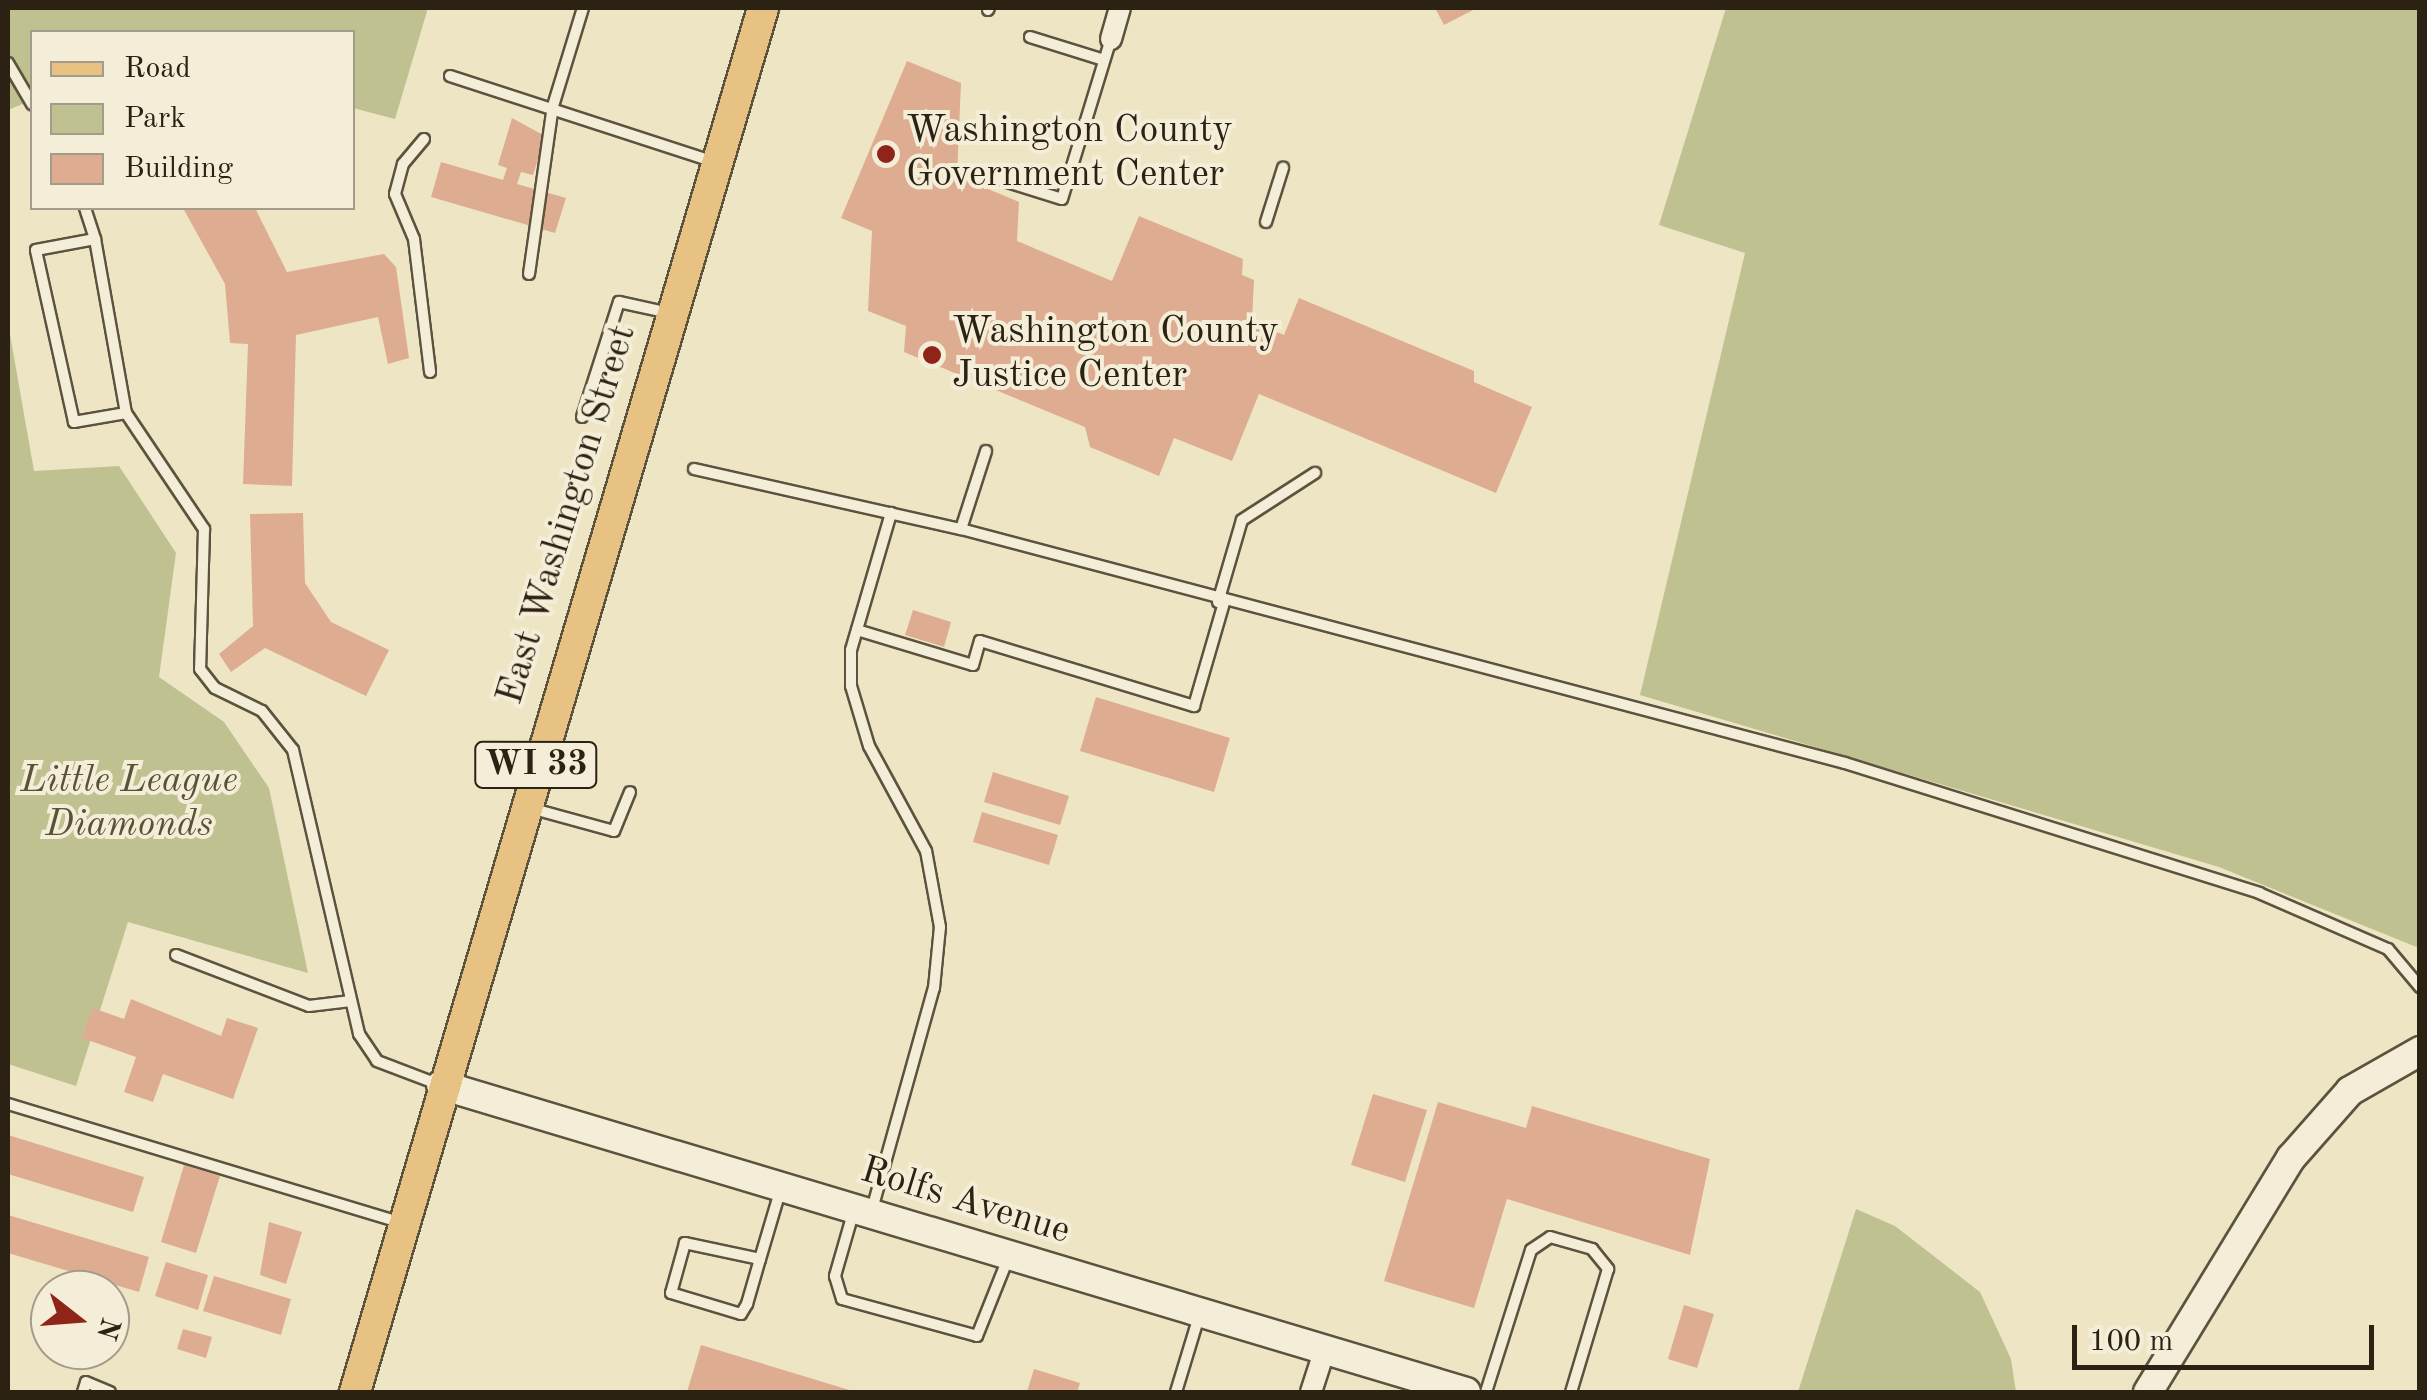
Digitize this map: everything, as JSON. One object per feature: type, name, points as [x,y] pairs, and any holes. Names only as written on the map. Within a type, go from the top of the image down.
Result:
[{"type":"main road","name":"East Washington Street","points":[[355,1392],[524,806],[763,8]]},
{"type":"street","points":[[1111,39],[1120,8]]},
{"type":"street","points":[[2148,1392],[2290,1158],[2350,1092],[2420,1051]]},
{"type":"street","name":"Rolfs Avenue","points":[[442,1085],[1466,1392]]},
{"type":"street","points":[[1312,1392],[1325,1349]]},
{"type":"lane","points":[[529,274],[552,106],[583,8]]},
{"type":"lane","points":[[1030,38],[1104,60]]},
{"type":"lane","points":[[988,176],[1062,199],[1111,39]]},
{"type":"lane","points":[[8,63],[30,101]]},
{"type":"lane","points":[[450,76],[716,162]]},
{"type":"lane","points":[[424,139],[403,164],[395,194],[414,240],[430,372]]},
{"type":"lane","points":[[1266,222],[1283,168]]},
{"type":"lane","points":[[86,210],[95,239],[126,412],[204,529],[200,669],[215,688],[262,711],[294,750],[350,1001],[377,1061],[442,1085]]},
{"type":"lane","points":[[95,239],[36,250],[74,422],[126,412]]},
{"type":"lane","points":[[582,417],[619,302],[670,314]]},
{"type":"lane","points":[[961,530],[986,451]]},
{"type":"lane","points":[[694,468],[891,512],[1221,602],[1845,763],[2259,893],[2388,949],[2420,987]]},
{"type":"lane","points":[[857,630],[973,665],[980,640],[1194,706],[1242,520],[1315,473]]},
{"type":"lane","points":[[891,512],[857,630],[851,686],[861,726],[926,852],[940,928],[934,988],[863,1211],[835,1276],[842,1299],[977,1336],[1009,1255]]},
{"type":"lane","points":[[524,806],[614,831],[630,792]]},
{"type":"lane","points":[[176,956],[309,1006],[350,1001]]},
{"type":"lane","points":[[8,1104],[402,1223]]},
{"type":"lane","points":[[760,1258],[685,1243],[672,1293],[741,1314],[760,1258],[781,1186]]},
{"type":"lane","points":[[1486,1392],[1531,1250],[1550,1237],[1592,1249],[1608,1269],[1571,1392]]},
{"type":"lane","points":[[1176,1392],[1200,1312]]},
{"type":"lane","points":[[83,1392],[86,1382],[110,1392]]},
{"type":"green space","points":[[8,8],[428,8],[395,119],[355,109],[355,30],[30,30],[30,101],[8,110]]},
{"type":"green space","points":[[1726,8],[2419,8],[2419,948],[2219,867],[1640,695],[1745,253],[1659,225]]},
{"type":"green space","name":"Little League Diamonds","points":[[8,323],[34,471],[119,466],[176,553],[159,677],[224,722],[269,788],[308,973],[128,922],[76,1086],[8,1064]]},
{"type":"green space","points":[[1856,1209],[1895,1226],[1980,1292],[2011,1359],[2016,1392],[1798,1392]]},
{"type":"building","points":[[1435,8],[1477,8],[1444,25]]},
{"type":"building","points":[[907,61],[961,83],[957,176],[1019,202],[1017,241],[1112,281],[1139,216],[1243,259],[1242,275],[1254,280],[1252,322],[1284,335],[1299,298],[1474,371],[1474,382],[1532,407],[1496,493],[1259,394],[1232,461],[1174,438],[1159,476],[1090,447],[1085,427],[904,352],[906,326],[868,311],[872,231],[841,218]]},
{"type":"building","points":[[512,118],[545,136],[533,175],[521,172],[517,184],[566,198],[555,233],[431,197],[441,162],[503,180],[507,168],[498,165]]},
{"type":"building","points":[[184,210],[256,210],[287,272],[384,254],[396,267],[409,358],[388,364],[378,317],[296,335],[292,486],[243,484],[248,344],[230,343],[225,284]]},
{"type":"building","points":[[303,513],[305,583],[331,622],[389,650],[366,696],[265,648],[231,672],[219,654],[253,626],[250,514]]},
{"type":"building","points":[[913,610],[951,622],[944,647],[905,635]]},
{"type":"building","points":[[1096,697],[1230,738],[1214,792],[1080,751]]},
{"type":"building","points":[[993,772],[1069,796],[1060,825],[984,802]]},
{"type":"building","points":[[982,812],[1058,835],[1049,865],[973,842]]},
{"type":"building","points":[[131,999],[221,1036],[227,1018],[258,1028],[233,1099],[163,1074],[153,1102],[124,1092],[136,1057],[82,1038],[93,1008],[124,1019]]},
{"type":"building","points":[[1373,1094],[1427,1110],[1405,1182],[1351,1165]]},
{"type":"building","points":[[1438,1102],[1526,1128],[1532,1106],[1710,1159],[1690,1255],[1507,1199],[1474,1308],[1384,1281]]},
{"type":"building","points":[[8,1135],[144,1177],[133,1212],[8,1174]]},
{"type":"building","points":[[184,1165],[220,1176],[196,1253],[161,1242]]},
{"type":"building","points":[[8,1215],[149,1257],[139,1292],[130,1289],[130,1270],[65,1270],[8,1253]]},
{"type":"building","points":[[269,1222],[302,1232],[286,1284],[260,1275]]},
{"type":"building","points":[[166,1262],[208,1275],[198,1310],[155,1296]]},
{"type":"building","points":[[214,1276],[291,1299],[281,1335],[203,1311]]},
{"type":"building","points":[[1684,1305],[1714,1314],[1697,1368],[1668,1359]]},
{"type":"building","points":[[183,1329],[212,1337],[206,1358],[177,1349]]},
{"type":"building","points":[[701,1345],[856,1392],[687,1392]]},
{"type":"building","points":[[1034,1369],[1080,1383],[1077,1392],[1027,1392]]},
{"type":"place","name":"Washington County Government Center","points":[[886,154]]},
{"type":"place","name":"Washington County Justice Center","points":[[932,355]]}]
